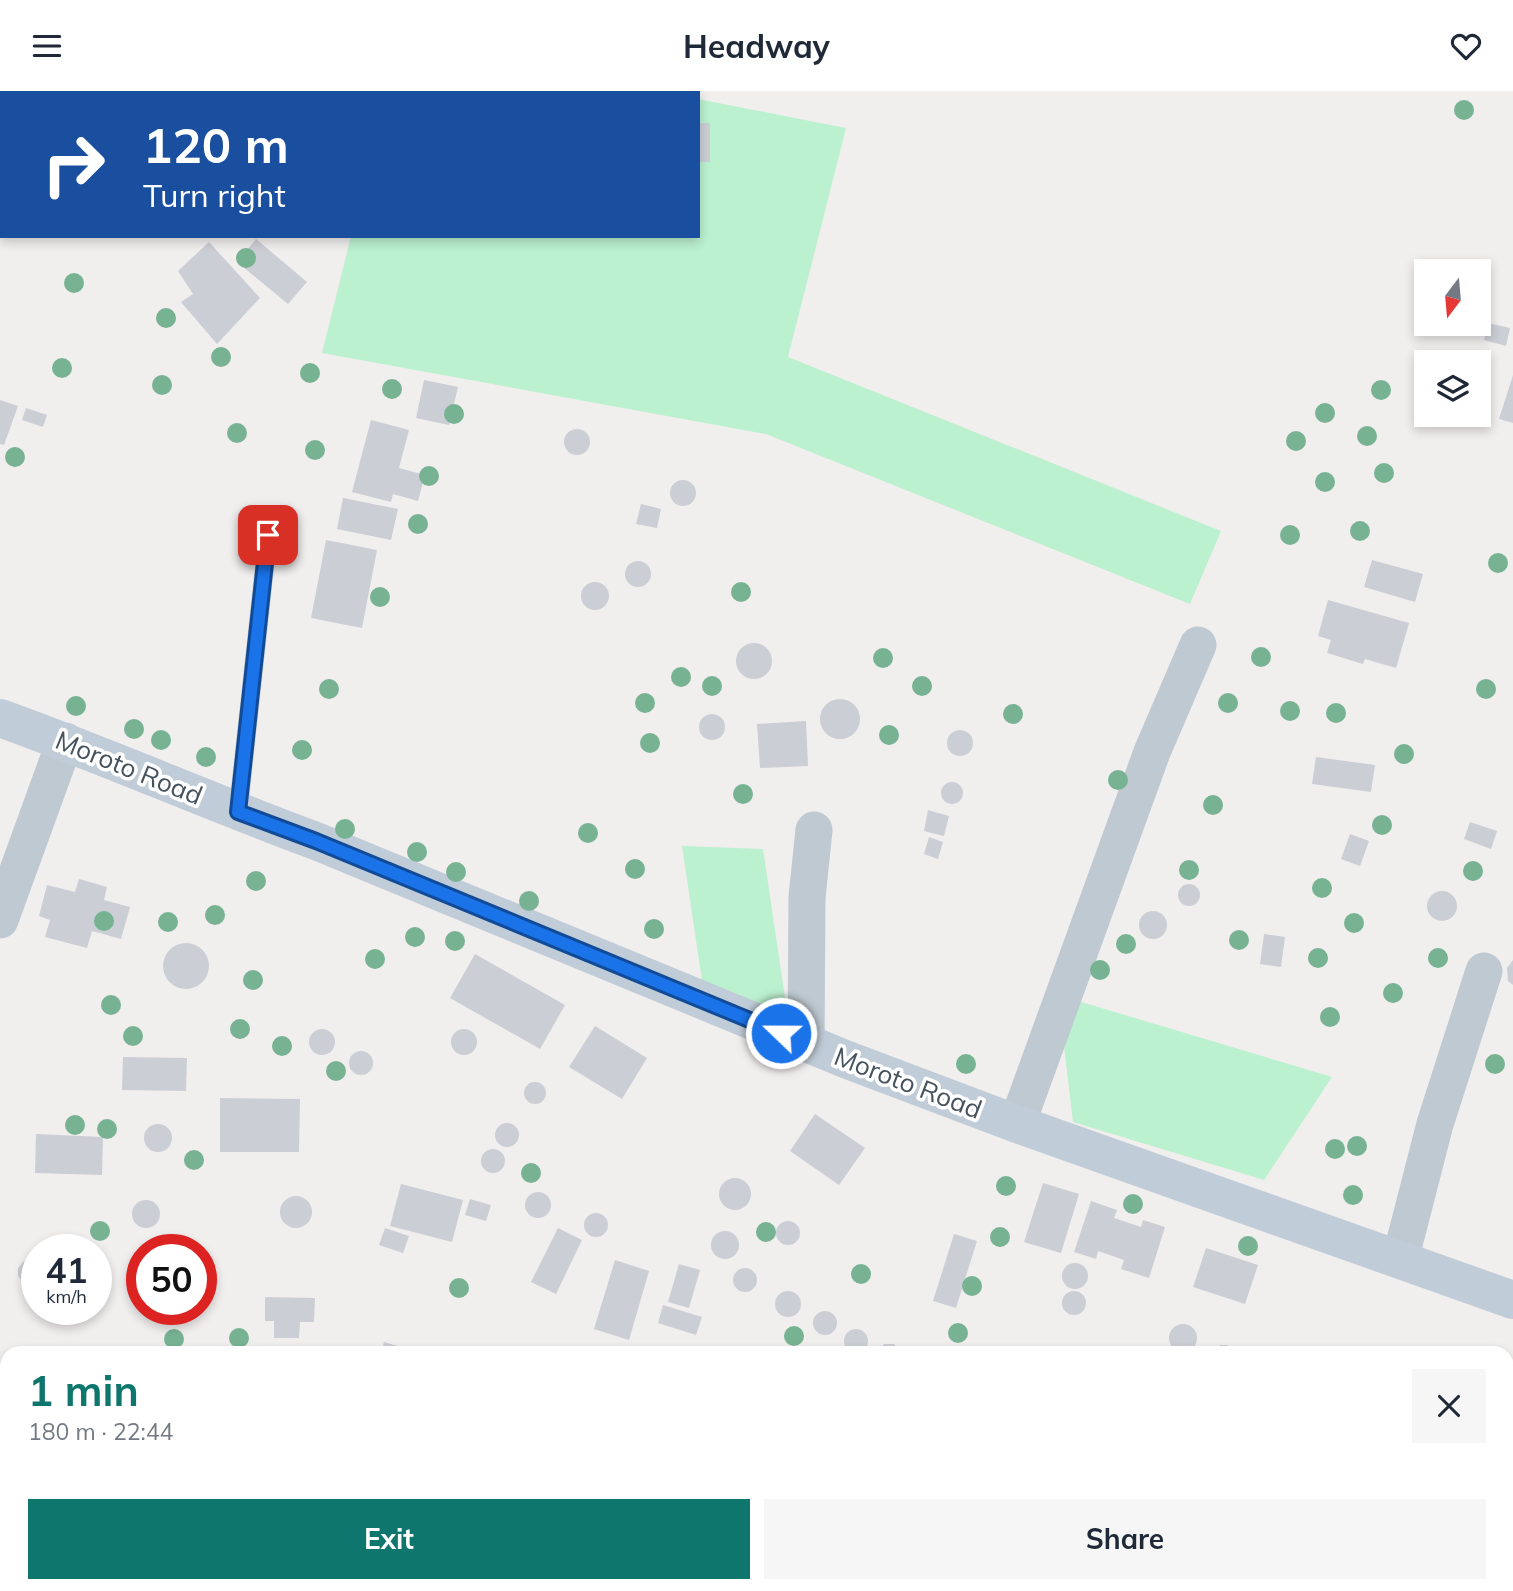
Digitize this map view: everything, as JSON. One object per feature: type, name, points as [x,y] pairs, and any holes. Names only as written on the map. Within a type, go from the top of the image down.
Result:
[{"type":"main road","name":"Moroto Road","points":[[0,718],[65,741],[328,846],[806,1044],[1017,1124],[1513,1300]]},
{"type":"street","points":[[1017,1124],[1152,752],[1198,645]]},
{"type":"street","points":[[0,920],[65,741]]},
{"type":"street","points":[[806,1044],[807,897],[814,830]]},
{"type":"street","points":[[1400,1260],[1435,1124],[1484,971]]},
{"type":"lane","points":[[238,812],[268,535]]},
{"type":"green space","points":[[700,99],[846,128],[788,357],[1221,531],[1190,604],[766,434],[322,353],[351,238],[700,238]]},
{"type":"green space","points":[[682,846],[763,849],[788,1018],[704,994]]},
{"type":"green space","points":[[1058,995],[1332,1077],[1264,1180],[1073,1122]]},
{"type":"building","points":[[700,123],[710,123],[710,162],[700,162]]},
{"type":"building","points":[[256,239],[307,282],[288,304],[237,262]]},
{"type":"building","points":[[209,242],[260,298],[217,344],[181,302],[193,294],[178,271]]},
{"type":"building","points":[[1491,324],[1510,328],[1506,346],[1484,340],[1485,336],[1491,336]]},
{"type":"building","points":[[1513,375],[1513,423],[1499,419]]},
{"type":"building","points":[[424,380],[458,387],[449,425],[416,418]]},
{"type":"building","points":[[0,400],[18,406],[4,445],[0,444]]},
{"type":"building","points":[[26,408],[47,415],[43,427],[22,420]]},
{"type":"building","points":[[371,420],[409,430],[399,468],[425,475],[418,501],[393,494],[391,502],[352,492]]},
{"type":"building","points":[[577,429],[586,433],[590,442],[586,451],[577,455],[568,451],[564,442],[568,433]]},
{"type":"building","points":[[683,480],[692,484],[696,493],[692,502],[683,506],[674,502],[670,493],[674,484]]},
{"type":"building","points":[[343,498],[398,509],[391,540],[337,529]]},
{"type":"building","points":[[641,504],[661,509],[657,528],[636,524]]},
{"type":"building","points":[[326,540],[377,550],[362,628],[311,618]]},
{"type":"building","points":[[1372,560],[1423,574],[1415,602],[1364,587]]},
{"type":"building","points":[[638,561],[647,565],[651,574],[647,583],[638,587],[629,583],[625,574],[629,565]]},
{"type":"building","points":[[595,582],[605,586],[609,596],[605,606],[595,610],[585,606],[581,596],[585,586]]},
{"type":"building","points":[[1328,600],[1409,623],[1396,668],[1365,659],[1363,664],[1327,653],[1331,640],[1318,636]]},
{"type":"building","points":[[754,643],[767,648],[772,661],[767,674],[754,679],[741,674],[736,661],[741,648]]},
{"type":"building","points":[[840,699],[854,705],[860,719],[854,733],[840,739],[826,733],[820,719],[826,705]]},
{"type":"building","points":[[712,714],[721,718],[725,727],[721,736],[712,740],[703,736],[699,727],[703,718]]},
{"type":"building","points":[[806,721],[808,766],[760,768],[757,724]]},
{"type":"building","points":[[960,730],[969,734],[973,743],[969,752],[960,756],[951,752],[947,743],[951,734]]},
{"type":"building","points":[[1316,757],[1375,765],[1371,792],[1312,784]]},
{"type":"building","points":[[952,782],[960,785],[963,793],[960,801],[952,804],[944,801],[941,793],[944,785]]},
{"type":"building","points":[[928,810],[949,816],[944,836],[924,831]]},
{"type":"building","points":[[1470,822],[1497,831],[1491,849],[1464,839]]},
{"type":"building","points":[[1350,834],[1369,841],[1360,866],[1341,859]]},
{"type":"building","points":[[929,837],[943,842],[938,859],[924,854]]},
{"type":"building","points":[[79,879],[107,887],[104,900],[130,907],[121,939],[92,931],[87,948],[45,937],[50,920],[39,916],[47,885],[75,892]]},
{"type":"building","points":[[1189,884],[1197,887],[1200,895],[1197,903],[1189,906],[1181,903],[1178,895],[1181,887]]},
{"type":"building","points":[[1442,891],[1453,895],[1457,906],[1453,917],[1442,921],[1431,917],[1427,906],[1431,895]]},
{"type":"building","points":[[1153,911],[1163,915],[1167,925],[1163,935],[1153,939],[1143,935],[1139,925],[1143,915]]},
{"type":"building","points":[[1264,934],[1285,937],[1281,967],[1260,964]]},
{"type":"building","points":[[186,943],[203,949],[209,966],[203,983],[186,989],[169,983],[163,966],[169,949]]},
{"type":"building","points":[[475,954],[565,1005],[540,1049],[450,998]]},
{"type":"building","points":[[1513,960],[1513,985],[1508,981],[1507,968]]},
{"type":"building","points":[[595,1026],[647,1058],[622,1099],[569,1067]]},
{"type":"building","points":[[322,1029],[331,1033],[335,1042],[331,1051],[322,1055],[313,1051],[309,1042],[313,1033]]},
{"type":"building","points":[[464,1029],[473,1033],[477,1042],[473,1051],[464,1055],[455,1051],[451,1042],[455,1033]]},
{"type":"building","points":[[361,1051],[370,1054],[373,1063],[370,1072],[361,1075],[352,1072],[349,1063],[352,1054]]},
{"type":"building","points":[[123,1057],[187,1058],[186,1091],[122,1090]]},
{"type":"building","points":[[535,1082],[543,1085],[546,1093],[543,1101],[535,1104],[527,1101],[524,1093],[527,1085]]},
{"type":"building","points":[[220,1098],[300,1099],[299,1152],[220,1152]]},
{"type":"building","points":[[815,1114],[865,1148],[839,1185],[790,1151]]},
{"type":"building","points":[[507,1123],[518,1130],[519,1135],[512,1146],[507,1147],[496,1140],[495,1135],[502,1124]]},
{"type":"building","points":[[158,1124],[168,1128],[172,1138],[168,1148],[158,1152],[148,1148],[144,1138],[148,1128]]},
{"type":"building","points":[[36,1134],[103,1137],[102,1175],[35,1173]]},
{"type":"building","points":[[493,1149],[502,1152],[505,1161],[502,1170],[493,1173],[484,1170],[481,1161],[484,1152]]},
{"type":"building","points":[[735,1178],[746,1183],[751,1194],[746,1205],[735,1210],[724,1205],[719,1194],[724,1183]]},
{"type":"building","points":[[1043,1183],[1079,1194],[1061,1253],[1024,1242]]},
{"type":"building","points":[[401,1184],[463,1200],[452,1242],[390,1226]]},
{"type":"building","points":[[538,1192],[547,1196],[551,1205],[547,1214],[538,1218],[529,1214],[525,1205],[529,1196]]},
{"type":"building","points":[[296,1196],[307,1201],[312,1212],[307,1223],[296,1228],[285,1223],[280,1212],[285,1201]]},
{"type":"building","points":[[470,1199],[491,1205],[486,1221],[465,1215]]},
{"type":"building","points":[[146,1200],[156,1204],[160,1214],[156,1224],[146,1228],[136,1224],[132,1214],[136,1204]]},
{"type":"building","points":[[1091,1201],[1117,1210],[1114,1218],[1141,1227],[1143,1220],[1165,1227],[1149,1278],[1121,1269],[1124,1260],[1098,1251],[1096,1259],[1074,1252]]},
{"type":"building","points":[[591,1213],[601,1213],[608,1220],[608,1230],[601,1237],[591,1237],[584,1230],[584,1220]]},
{"type":"building","points":[[788,1221],[797,1224],[800,1233],[797,1242],[788,1245],[779,1242],[776,1233],[779,1224]]},
{"type":"building","points":[[385,1228],[409,1236],[403,1253],[379,1245]]},
{"type":"building","points":[[558,1228],[582,1240],[556,1294],[531,1282]]},
{"type":"building","points":[[725,1231],[735,1235],[739,1245],[735,1255],[725,1259],[715,1255],[711,1245],[715,1235]]},
{"type":"building","points":[[954,1234],[977,1241],[956,1308],[933,1301]]},
{"type":"building","points":[[1206,1248],[1258,1265],[1245,1304],[1193,1287]]},
{"type":"building","points":[[615,1260],[649,1271],[629,1340],[594,1329]]},
{"type":"building","points":[[1075,1263],[1084,1267],[1088,1276],[1084,1285],[1075,1289],[1066,1285],[1062,1276],[1066,1267]]},
{"type":"building","points":[[21,1264],[21,1280],[18,1275]]},
{"type":"building","points":[[679,1264],[700,1270],[689,1308],[668,1302]]},
{"type":"building","points":[[745,1268],[754,1271],[757,1280],[754,1289],[745,1292],[736,1289],[733,1280],[736,1271]]},
{"type":"building","points":[[788,1291],[797,1295],[801,1304],[797,1313],[788,1317],[779,1313],[775,1304],[779,1295]]},
{"type":"building","points":[[1074,1291],[1083,1294],[1086,1303],[1083,1312],[1074,1315],[1065,1312],[1062,1303],[1065,1294]]},
{"type":"building","points":[[265,1297],[315,1298],[314,1322],[300,1322],[299,1338],[274,1338],[274,1321],[265,1321]]},
{"type":"building","points":[[663,1305],[702,1317],[696,1335],[658,1323]]},
{"type":"building","points":[[825,1311],[834,1314],[837,1323],[834,1332],[825,1335],[816,1332],[813,1323],[816,1314]]},
{"type":"building","points":[[1178,1325],[1188,1325],[1196,1333],[1194,1346],[1172,1346],[1170,1343],[1170,1333]]},
{"type":"building","points":[[851,1330],[861,1330],[867,1336],[867,1346],[845,1346],[845,1336]]},
{"type":"route","points":[[268,535],[238,812],[316,841],[781,1033]]}]
